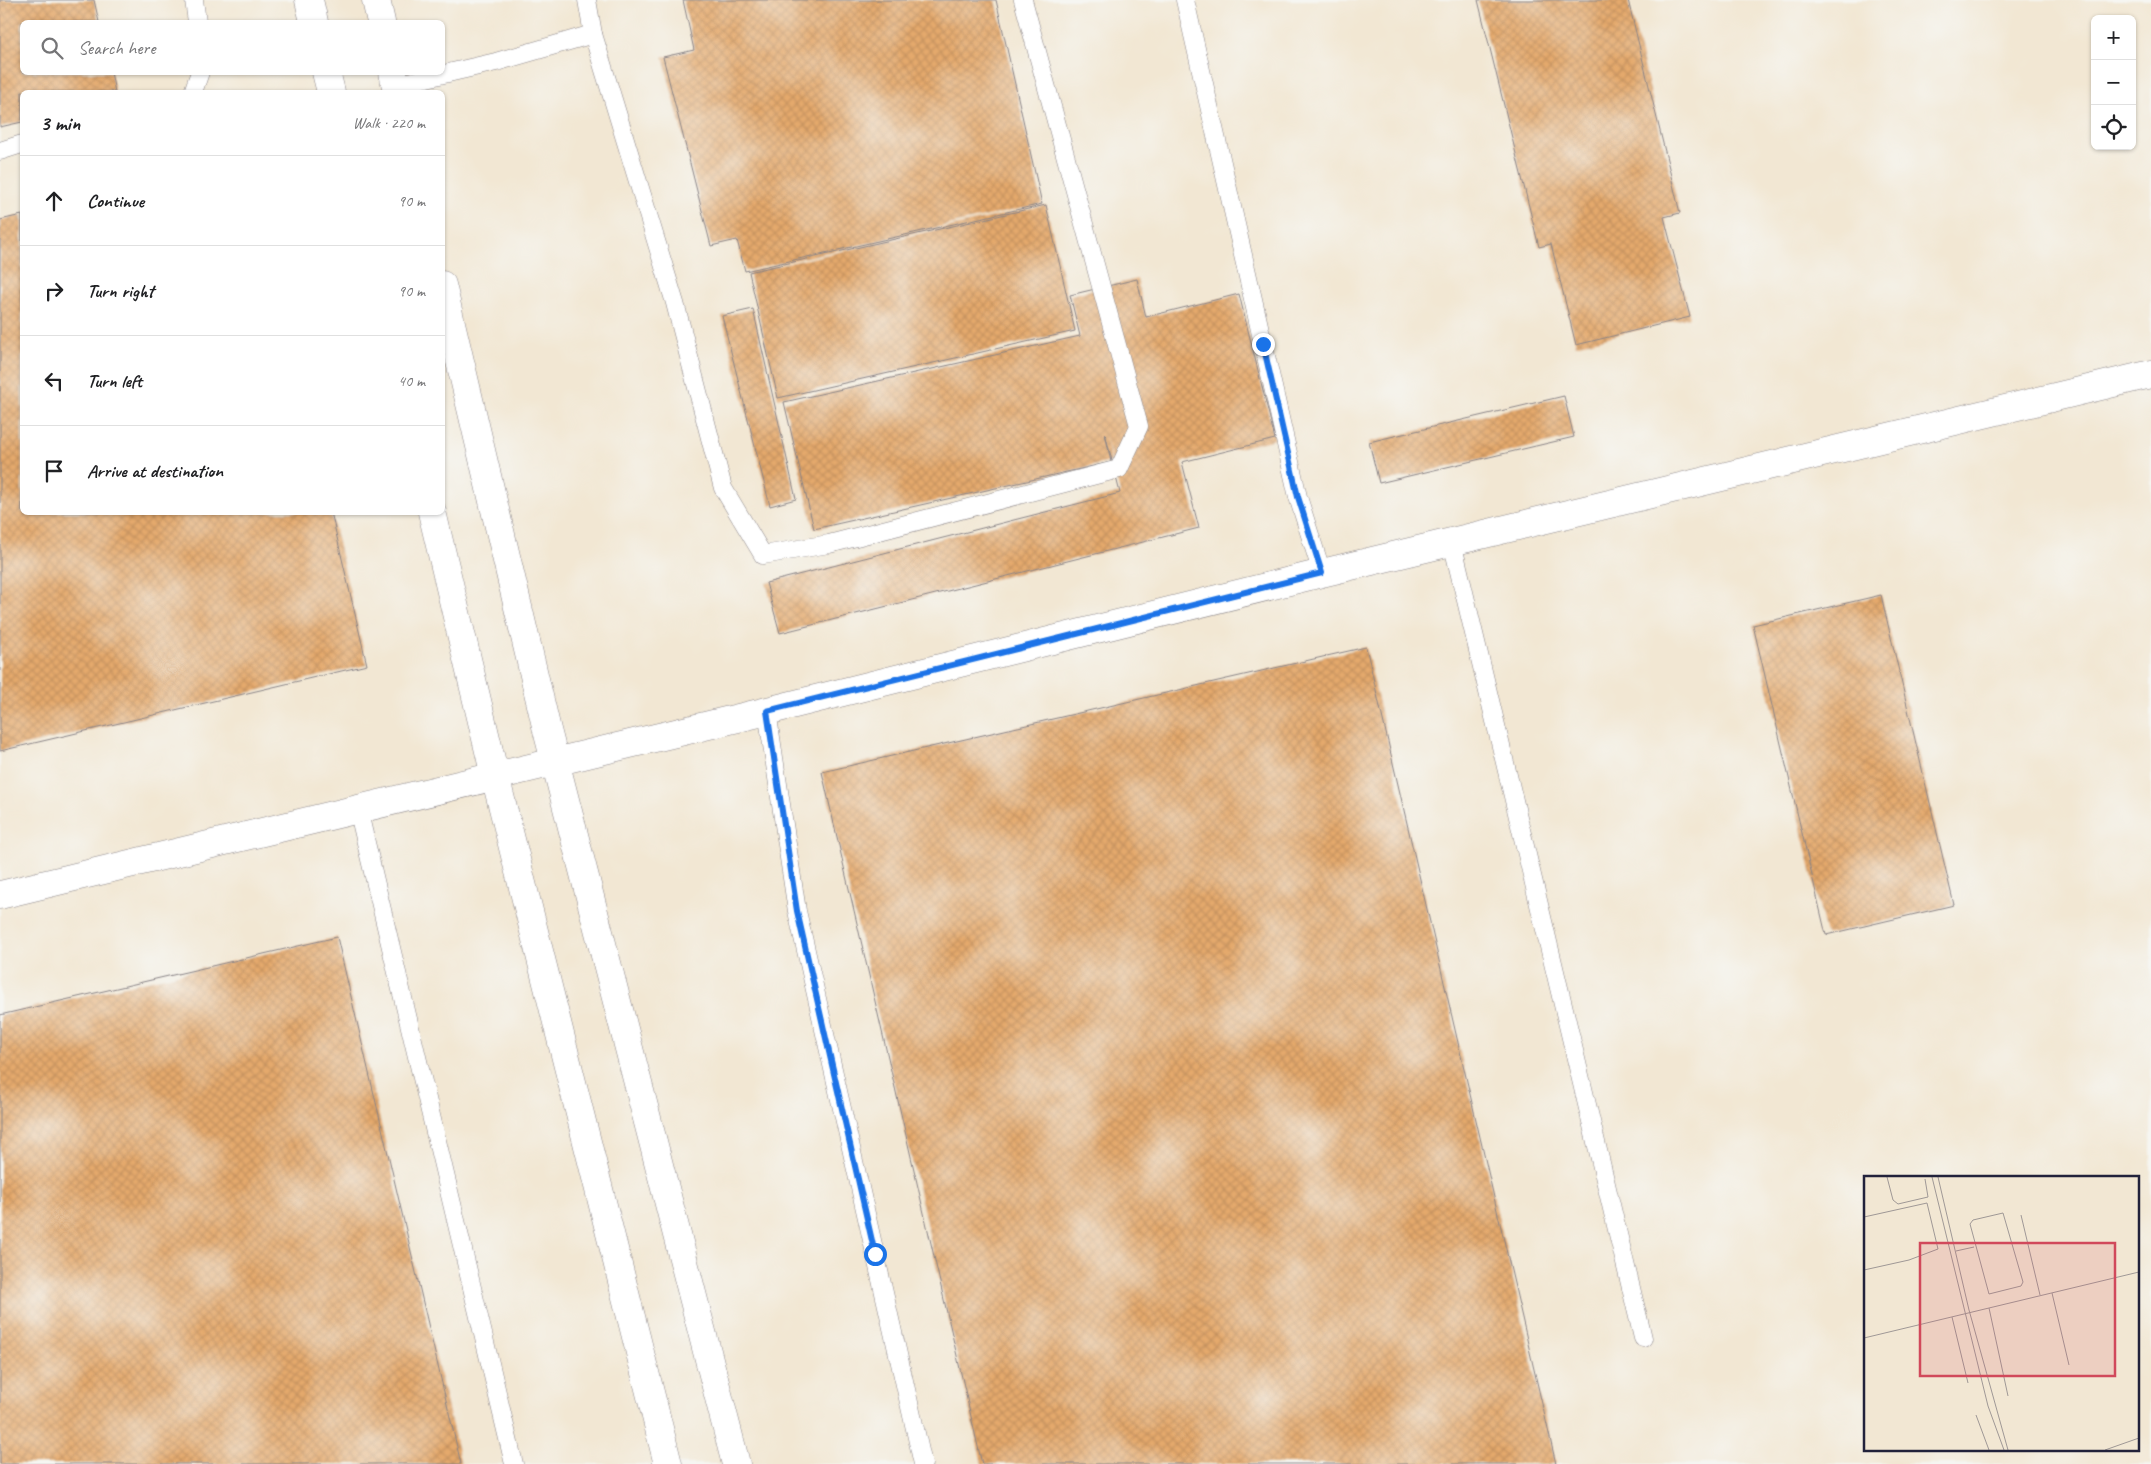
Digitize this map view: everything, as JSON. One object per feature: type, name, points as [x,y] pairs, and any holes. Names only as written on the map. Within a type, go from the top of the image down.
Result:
[{"type":"street","points":[[309,0],[314,20]]},
{"type":"street","points":[[376,0],[381,20]]},
{"type":"street","points":[[327,75],[330,90]]},
{"type":"street","points":[[445,298],[556,762],[736,1464]]},
{"type":"street","points":[[0,895],[767,711],[1322,573],[2151,374]]},
{"type":"street","points":[[433,515],[495,776],[668,1464]]},
{"type":"lane","points":[[587,0],[593,34],[675,303],[723,488],[763,555],[830,544],[1119,469],[1129,449],[1138,426],[1023,0]]},
{"type":"lane","points":[[1185,0],[1298,497],[1322,573]]},
{"type":"lane","points":[[197,1],[197,20]]},
{"type":"lane","points":[[445,73],[496,62],[593,34]]},
{"type":"lane","points":[[194,90],[199,75]]},
{"type":"lane","points":[[395,83],[433,75]]},
{"type":"lane","points":[[0,151],[20,145]]},
{"type":"lane","points":[[1452,542],[1643,1338]]},
{"type":"lane","points":[[767,711],[797,911],[923,1464]]},
{"type":"lane","points":[[358,810],[514,1464]]},
{"type":"building","points":[[0,0],[94,0],[99,20],[20,20],[20,75],[112,75],[115,90],[20,90],[20,122],[0,127]]},
{"type":"building","points":[[683,0],[996,0],[1042,204],[745,271],[737,240],[711,246],[663,57],[694,50]]},
{"type":"building","points":[[1478,0],[1628,0],[1680,213],[1664,217],[1690,317],[1576,345],[1551,244],[1539,247]]},
{"type":"building","points":[[1046,205],[1075,331],[778,398],[749,272]]},
{"type":"building","points":[[20,215],[20,515],[332,515],[367,665],[0,751],[0,220]]},
{"type":"building","points":[[1137,279],[1146,317],[1239,294],[1275,439],[1182,462],[1199,528],[780,633],[766,583],[1120,493],[1105,433],[1111,462],[814,529],[784,402],[1080,336],[1070,295]]},
{"type":"building","points":[[753,309],[796,499],[770,506],[722,316]]},
{"type":"building","points":[[1564,396],[1574,437],[1379,483],[1369,442]]},
{"type":"building","points":[[1881,595],[1954,905],[1826,935],[1753,625]]},
{"type":"building","points":[[1366,647],[1556,1464],[982,1464],[822,772]]},
{"type":"building","points":[[337,937],[461,1464],[0,1464],[0,1015]]},
{"type":"route","points":[[875,1254],[797,911],[767,711],[1322,573],[1298,497],[1263,344]]}]
